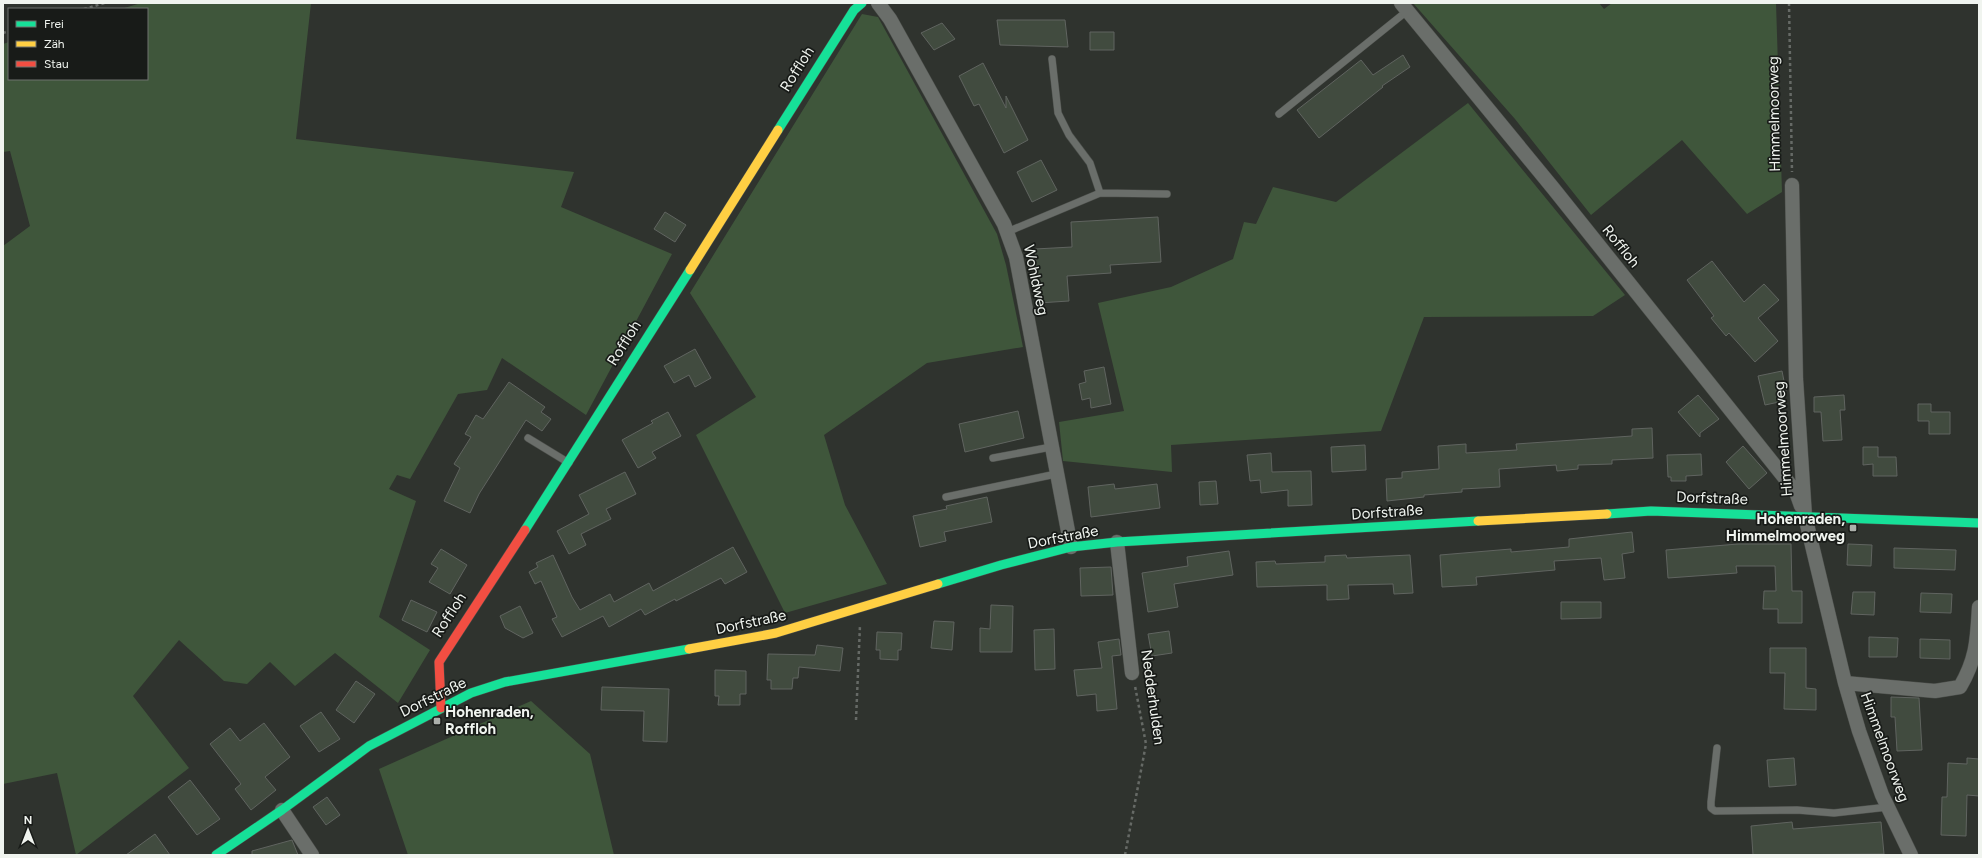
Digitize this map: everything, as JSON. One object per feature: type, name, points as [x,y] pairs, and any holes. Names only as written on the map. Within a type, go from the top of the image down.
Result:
[{"type":"street","name":"Roffloh","points":[[441,708],[439,662],[569,463],[854,10],[862,3]]},
{"type":"street","name":"Wohldweg","points":[[878,3],[890,19],[1007,232],[1016,257],[1071,548]]},
{"type":"street","name":"Roffloh","points":[[1404,7],[1553,188],[1796,492],[1805,516]]},
{"type":"street","name":"Himmelmoorweg","points":[[1792,184],[1796,379],[1805,516],[1845,683],[1860,731],[1888,807],[1911,855]]},
{"type":"street","name":"Dorfstraße","points":[[216,855],[282,810],[369,746],[471,693],[505,682],[776,633],[1001,565],[1071,548],[1117,542],[1651,511],[1979,523]]},
{"type":"street","name":"Nedderhulden","points":[[1117,542],[1132,673]]},
{"type":"street","points":[[1845,683],[1935,691],[1960,687],[1969,671],[1976,650],[1979,607]]},
{"type":"street","points":[[282,810],[312,855]]},
{"type":"lane","points":[[1279,114],[1404,7]]},
{"type":"lane","points":[[1052,59],[1058,114],[1069,135],[1090,163],[1100,193]]},
{"type":"lane","points":[[1007,232],[1100,193],[1167,194]]},
{"type":"lane","points":[[528,438],[569,463]]},
{"type":"lane","points":[[993,458],[1051,447]]},
{"type":"lane","points":[[946,497],[1056,474]]},
{"type":"lane","points":[[1717,748],[1711,802],[1711,808],[1715,811],[1797,810],[1834,813],[1888,807]]},
{"type":"path","points":[[87,8],[104,3]]},
{"type":"path","name":"Himmelmoorweg","points":[[1789,3],[1792,184]]},
{"type":"path","points":[[856,720],[861,607]]},
{"type":"path","name":"Nedderhulden","points":[[1125,855],[1146,744],[1132,673]]},
{"type":"green space","points":[[141,3],[311,3],[296,139],[574,172],[561,207],[672,254],[586,415],[502,358],[487,390],[458,394],[410,479],[397,475],[389,489],[416,501],[379,617],[430,650],[398,703],[335,653],[295,686],[270,662],[247,684],[224,681],[179,640],[133,696],[189,768],[76,855],[57,773],[3,784],[3,246],[30,226],[10,151],[3,152],[3,44],[8,42],[8,80],[148,80],[148,8],[124,8]]},
{"type":"green space","points":[[1413,3],[1599,3],[1604,9],[1612,3],[1776,3],[1782,192],[1747,214],[1682,140],[1591,215],[1515,119]]},
{"type":"green space","points":[[862,14],[878,17],[997,234],[1006,265],[1023,347],[927,363],[824,435],[845,505],[887,584],[785,613],[696,435],[756,397],[690,293]]},
{"type":"green space","points":[[1468,103],[1625,295],[1593,316],[1424,317],[1381,431],[1171,445],[1172,472],[1063,461],[1059,422],[1124,411],[1098,303],[1171,287],[1233,259],[1244,222],[1256,224],[1273,187],[1336,202]]},
{"type":"green space","points":[[531,701],[590,754],[614,855],[408,855],[379,769]]},
{"type":"building","points":[[997,20],[1065,20],[1068,47],[1000,45]]},
{"type":"building","points":[[942,23],[955,39],[934,50],[921,33]]},
{"type":"building","points":[[1090,32],[1114,32],[1114,50],[1090,50]]},
{"type":"building","points":[[1403,55],[1410,67],[1382,86],[1383,87],[1319,138],[1297,110],[1361,60],[1373,75]]},
{"type":"building","points":[[983,63],[1006,108],[1006,96],[1028,140],[1004,153],[979,104],[974,106],[959,76]]},
{"type":"building","points":[[1041,160],[1057,190],[1032,202],[1017,172]]},
{"type":"building","points":[[665,212],[686,225],[675,242],[654,229]]},
{"type":"building","points":[[1158,217],[1161,262],[1110,265],[1111,273],[1067,276],[1069,301],[1038,303],[1035,249],[1072,247],[1071,222]]},
{"type":"building","points":[[1712,261],[1744,302],[1764,284],[1779,300],[1758,318],[1778,341],[1755,362],[1729,333],[1726,336],[1711,318],[1714,316],[1687,280]]},
{"type":"building","points":[[695,349],[711,378],[695,387],[689,375],[674,383],[664,366]]},
{"type":"building","points":[[1104,367],[1111,404],[1091,408],[1090,398],[1082,400],[1079,384],[1086,382],[1084,371]]},
{"type":"building","points":[[1782,371],[1786,391],[1777,393],[1779,402],[1765,405],[1758,376]]},
{"type":"building","points":[[509,382],[545,407],[541,412],[551,419],[542,431],[526,420],[479,494],[470,513],[444,501],[460,468],[454,464],[471,437],[465,434],[476,415],[483,419]]},
{"type":"building","points":[[1698,395],[1719,419],[1700,433],[1700,437],[1678,412]]},
{"type":"building","points":[[1844,395],[1845,410],[1840,410],[1842,440],[1823,441],[1821,412],[1814,412],[1814,397]]},
{"type":"building","points":[[1918,404],[1931,404],[1931,412],[1950,412],[1950,434],[1929,434],[1929,421],[1918,421]]},
{"type":"building","points":[[1018,411],[1024,438],[965,452],[959,424]]},
{"type":"building","points":[[668,412],[681,436],[652,452],[656,458],[638,468],[622,440],[653,423],[651,421]]},
{"type":"building","points":[[1652,428],[1653,458],[1612,460],[1612,464],[1578,465],[1578,469],[1557,471],[1556,465],[1499,469],[1500,487],[1462,489],[1462,492],[1424,495],[1424,497],[1387,501],[1386,479],[1402,478],[1402,472],[1439,469],[1438,446],[1466,444],[1466,453],[1517,450],[1516,444],[1632,436],[1632,429]]},
{"type":"building","points":[[1365,445],[1366,470],[1332,472],[1331,447]]},
{"type":"building","points":[[1743,446],[1767,473],[1749,489],[1726,462]]},
{"type":"building","points":[[1863,447],[1878,447],[1878,457],[1896,457],[1897,476],[1873,476],[1873,464],[1863,465]]},
{"type":"building","points":[[1271,453],[1272,472],[1311,471],[1312,505],[1288,506],[1288,490],[1261,493],[1260,480],[1250,481],[1247,455]]},
{"type":"building","points":[[1701,454],[1702,475],[1686,476],[1686,481],[1671,481],[1671,477],[1668,477],[1667,455]]},
{"type":"building","points":[[625,472],[636,494],[606,509],[611,519],[581,534],[586,545],[569,554],[557,531],[589,514],[579,495]]},
{"type":"building","points":[[1216,481],[1218,504],[1200,505],[1199,482]]},
{"type":"building","points":[[1114,484],[1115,489],[1157,484],[1160,508],[1091,517],[1088,487]]},
{"type":"building","points":[[987,497],[992,522],[944,532],[946,541],[920,547],[913,516],[947,509],[946,506]]},
{"type":"building","points":[[1632,532],[1634,552],[1622,554],[1625,578],[1604,580],[1601,558],[1554,561],[1555,570],[1476,577],[1477,585],[1442,587],[1440,555],[1511,549],[1511,552],[1569,547],[1569,539]]},
{"type":"building","points":[[1738,544],[1791,544],[1792,591],[1802,591],[1802,623],[1778,623],[1778,609],[1763,609],[1764,591],[1776,591],[1775,566],[1736,566],[1737,573],[1668,578],[1666,550]]},
{"type":"building","points":[[1848,544],[1872,545],[1871,566],[1847,565]]},
{"type":"building","points":[[733,547],[747,572],[725,584],[721,578],[676,601],[675,599],[645,615],[641,609],[609,627],[603,616],[562,637],[552,619],[557,617],[541,581],[535,584],[529,572],[538,567],[536,563],[553,555],[572,597],[580,610],[610,594],[614,602],[649,583],[653,591]]},
{"type":"building","points":[[1894,548],[1956,550],[1955,570],[1894,568]]},
{"type":"building","points":[[441,549],[467,565],[450,594],[429,582],[438,568],[431,564]]},
{"type":"building","points":[[1229,551],[1233,575],[1174,584],[1178,607],[1148,612],[1142,573],[1188,566],[1187,557]]},
{"type":"building","points":[[1346,555],[1347,558],[1410,555],[1413,593],[1394,594],[1393,584],[1348,585],[1349,599],[1327,600],[1327,585],[1257,587],[1256,562],[1275,561],[1276,564],[1325,562],[1325,556]]},
{"type":"building","points":[[1111,567],[1113,595],[1081,596],[1080,568]]},
{"type":"building","points":[[1853,592],[1875,592],[1874,615],[1851,614]]},
{"type":"building","points":[[1921,593],[1952,594],[1951,613],[1920,612]]},
{"type":"building","points":[[411,600],[437,612],[427,632],[402,620]]},
{"type":"building","points":[[1561,602],[1601,602],[1601,618],[1561,619]]},
{"type":"building","points":[[991,605],[1013,606],[1012,652],[980,652],[980,628],[990,629]]},
{"type":"building","points":[[520,606],[533,633],[523,638],[505,628],[500,616]]},
{"type":"building","points":[[934,621],[954,622],[952,650],[931,648]]},
{"type":"building","points":[[1054,629],[1055,669],[1035,670],[1034,630]]},
{"type":"building","points":[[1169,631],[1172,653],[1152,656],[1148,634]]},
{"type":"building","points":[[877,632],[902,633],[901,650],[898,650],[898,660],[880,659],[880,650],[876,650]]},
{"type":"building","points":[[1869,637],[1898,638],[1897,657],[1869,657]]},
{"type":"building","points":[[1119,639],[1121,655],[1112,656],[1117,709],[1097,711],[1096,694],[1077,696],[1074,670],[1102,668],[1098,642]]},
{"type":"building","points":[[1920,639],[1950,640],[1950,659],[1920,658]]},
{"type":"building","points":[[817,645],[843,648],[840,671],[799,667],[798,678],[793,678],[792,689],[771,689],[771,680],[767,680],[768,654],[815,655]]},
{"type":"building","points":[[1770,648],[1806,648],[1806,688],[1816,689],[1816,710],[1784,709],[1785,673],[1770,673]]},
{"type":"building","points":[[715,670],[746,671],[746,694],[740,694],[740,705],[718,705],[719,696],[715,696]]},
{"type":"building","points":[[356,681],[375,694],[354,723],[336,710]]},
{"type":"building","points":[[602,687],[669,689],[667,742],[643,741],[644,711],[601,710]]},
{"type":"building","points":[[1891,697],[1919,698],[1922,750],[1897,751],[1895,717],[1891,717]]},
{"type":"building","points":[[321,712],[340,739],[319,752],[300,726]]},
{"type":"building","points":[[264,723],[290,757],[265,777],[276,790],[251,810],[235,789],[241,784],[210,744],[230,728],[240,741]]},
{"type":"building","points":[[1794,758],[1796,785],[1769,787],[1767,760]]},
{"type":"building","points":[[1967,758],[1979,759],[1979,796],[1967,795],[1966,836],[1941,835],[1942,797],[1947,797],[1948,763],[1967,764]]},
{"type":"building","points":[[190,780],[220,819],[197,835],[168,797]]},
{"type":"building","points":[[327,797],[340,815],[326,825],[313,807]]},
{"type":"building","points":[[1792,822],[1793,829],[1881,822],[1884,854],[1753,855],[1751,826]]},
{"type":"building","points":[[155,834],[170,855],[126,855]]},
{"type":"building","points":[[292,840],[298,855],[252,855],[252,851]]},
{"type":"traffic: fast","points":[[778,130],[854,10],[862,3]]},
{"type":"traffic: fast","points":[[525,530],[690,270]]},
{"type":"traffic: fast","points":[[1607,514],[1651,511],[1979,523]]},
{"type":"traffic: fast","points":[[938,584],[1001,565],[1071,547],[1117,542],[1478,521]]},
{"type":"traffic: fast","points":[[216,855],[282,810],[369,746],[471,693],[505,682],[689,649]]},
{"type":"traffic: slow","points":[[690,270],[778,130]]},
{"type":"traffic: slow","points":[[1478,521],[1607,514]]},
{"type":"traffic: slow","points":[[689,649],[776,633],[938,584]]},
{"type":"traffic: jam","points":[[441,708],[439,662],[525,530]]},
{"type":"place","name":"Hohenraden, Himmelmoorweg","points":[[1853,528]]},
{"type":"place","name":"Hohenraden, Roffloh","points":[[437,721]]}]
